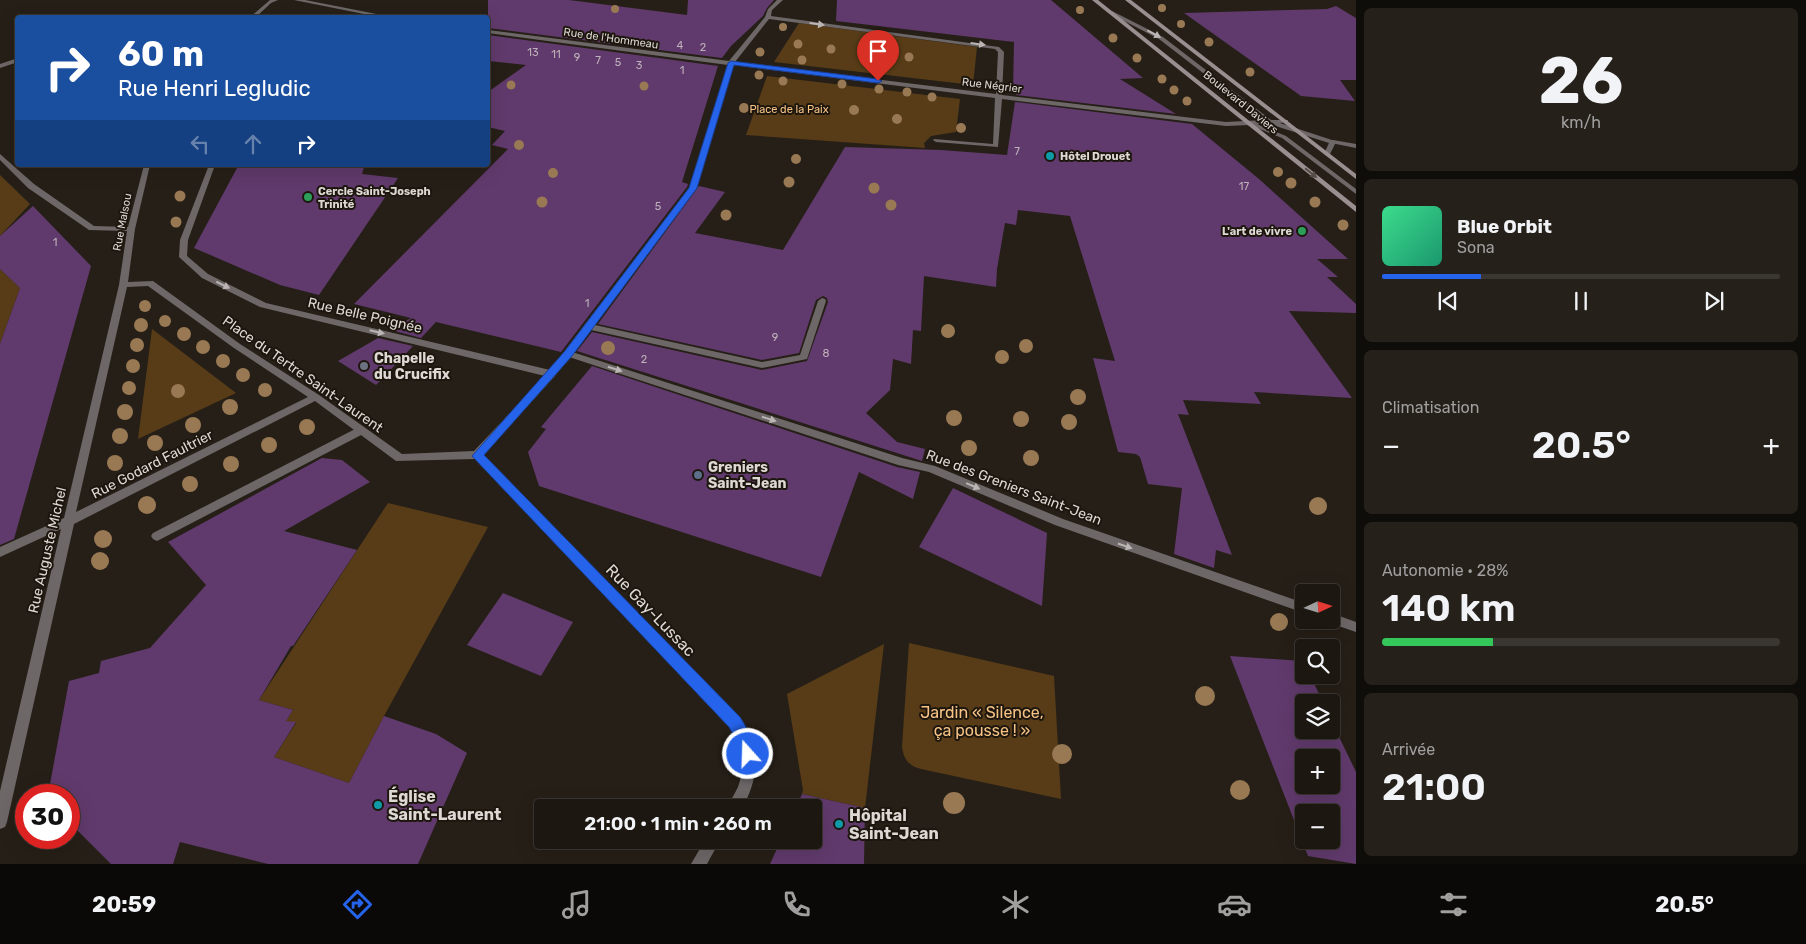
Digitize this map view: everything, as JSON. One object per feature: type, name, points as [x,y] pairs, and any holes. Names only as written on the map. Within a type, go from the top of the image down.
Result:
[{"type":"main road","name":"Boulevard Daviers","points":[[1095,0],[1356,210]]},
{"type":"main road","name":"Boulevard Daviers","points":[[1128,0],[1356,177]]},
{"type":"street","points":[[254,15],[274,0]]},
{"type":"street","points":[[297,0],[379,15]]},
{"type":"street","points":[[477,456],[552,374],[693,188],[731,63],[768,18],[770,10],[780,0]]},
{"type":"street","name":"Boulevard Daviers","points":[[1110,12],[1161,38],[1268,121]]},
{"type":"street","points":[[768,18],[992,46],[1001,52],[996,146],[936,140]]},
{"type":"street","name":"Rue de l'Hommeau","points":[[490,31],[731,63]]},
{"type":"street","points":[[0,66],[15,61]]},
{"type":"street","name":"Rue Négrier","points":[[731,63],[1212,122],[1250,123],[1286,121]]},
{"type":"street","points":[[1268,121],[1301,134],[1356,146]]},
{"type":"street","name":"Boulevard Daviers","points":[[1250,123],[1284,137],[1356,192]]},
{"type":"street","points":[[1327,154],[1333,142]]},
{"type":"street","points":[[0,156],[31,186],[92,228],[131,229]]},
{"type":"street","name":"Rue Malsou","points":[[123,284],[131,229],[146,167]]},
{"type":"street","name":"Rue Belle Poignée","points":[[211,167],[184,240],[183,257],[205,276],[263,304],[552,374]]},
{"type":"street","name":"Place du Tertre Saint-Laurent","points":[[123,284],[150,283],[237,346],[316,397],[400,458],[477,456]]},
{"type":"street","name":"Rue Auguste Michel","points":[[0,822],[123,284]]},
{"type":"street","points":[[589,327],[762,366],[804,356],[822,301]]},
{"type":"street","name":"Rue des Greniers Saint-Jean","points":[[568,354],[902,462],[931,469],[1059,522],[1295,605]]},
{"type":"street","name":"Rue Godard Faultrier","points":[[0,552],[69,521],[316,397]]},
{"type":"street","points":[[157,536],[360,430]]},
{"type":"street","name":"Rue Gay-Lussac","points":[[477,456],[734,722],[745,742],[750,767],[743,794],[740,799]]},
{"type":"street","points":[[1340,621],[1356,627]]},
{"type":"street","points":[[698,864],[707,849]]},
{"type":"green space","name":"Place de la Paix","points":[[799,23],[977,47],[973,85],[774,62]]},
{"type":"green space","name":"Place de la Paix","points":[[767,76],[960,99],[956,132],[931,136],[924,143],[925,148],[746,135]]},
{"type":"green space","points":[[0,175],[30,204],[0,236]]},
{"type":"green space","points":[[0,269],[20,288],[0,344]]},
{"type":"green space","points":[[152,329],[236,393],[138,439]]},
{"type":"green space","points":[[388,503],[488,527],[349,783],[274,757],[296,723],[286,721],[293,710],[259,700]]},
{"type":"green space","name":"Jardin « Silence, ça pousse ! »","points":[[909,643],[1054,676],[1061,799],[921,769],[907,761],[902,746]]},
{"type":"green space","points":[[884,644],[865,808],[802,794],[803,790],[787,694]]},
{"type":"building","points":[[488,0],[569,0],[687,15],[688,0],[774,0],[763,16],[731,46],[722,58],[490,28],[490,15],[488,15]]},
{"type":"building","points":[[837,0],[1051,0],[1143,78],[1120,79],[1176,114],[1016,95],[1017,91],[1013,91],[1014,42],[836,21]]},
{"type":"building","points":[[1336,6],[1356,18],[1356,80],[1340,80],[1355,101],[1301,96],[1184,13],[1327,9]]},
{"type":"building","points":[[490,35],[718,66],[682,182],[688,184],[687,187],[561,352],[436,322],[421,338],[391,330],[411,318],[354,304],[508,149],[492,145],[505,131],[490,127],[490,91],[526,65],[490,61]]},
{"type":"building","points":[[1015,102],[1192,124],[1259,179],[1348,259],[1317,259],[1338,277],[1327,277],[1356,304],[1356,313],[1289,311],[1352,398],[1254,392],[1261,404],[1183,400],[1189,415],[1178,414],[1232,555],[1216,550],[1214,568],[1174,554],[1182,488],[1148,484],[1140,457],[1136,454],[1118,452],[1093,358],[1115,361],[1070,216],[1018,210],[1016,225],[1005,223],[997,269],[996,287],[924,276],[921,331],[913,330],[911,364],[893,359],[890,390],[866,413],[897,442],[925,449],[922,461],[577,351],[592,332],[762,370],[807,361],[828,302],[827,298],[823,296],[816,300],[799,353],[762,360],[598,324],[699,186],[725,192],[695,233],[783,250],[845,147],[941,150],[1007,155]]},
{"type":"building","points":[[364,167],[362,174],[398,178],[319,295],[280,285],[194,248],[237,168]]},
{"type":"building","points":[[33,206],[91,266],[14,539],[0,545],[0,344],[20,288],[0,269],[0,236]]},
{"type":"building","name":"Chapelle du Crucifix","points":[[378,338],[413,346],[376,385],[338,361]]},
{"type":"building","name":"Greniers Saint-Jean","points":[[592,366],[897,467],[920,472],[913,499],[859,472],[821,577],[539,486],[528,452],[546,429],[541,427]]},
{"type":"building","points":[[322,458],[342,460],[370,482],[284,531],[357,550],[293,646],[291,646],[259,700],[293,710],[286,721],[296,722],[274,757],[349,783],[384,716],[436,734],[467,753],[418,864],[268,864],[180,842],[173,864],[111,864],[80,833],[80,784],[50,784],[69,681],[99,673],[101,661],[150,648],[206,585],[168,542]]},
{"type":"building","points":[[953,488],[1047,533],[1042,606],[919,547]]},
{"type":"building","points":[[503,593],[573,622],[541,676],[467,645]]},
{"type":"building","points":[[1230,656],[1295,660],[1295,684],[1314,684],[1319,694],[1295,694],[1295,739],[1340,739],[1356,772],[1356,864],[1308,856],[1305,849],[1340,849],[1340,804],[1295,804],[1295,823]]},
{"type":"building","name":"Hôpital Saint-Jean","points":[[802,794],[865,808],[864,864],[770,864],[777,849],[822,849],[822,799],[800,799]]},
{"type":"place","name":"Hôtel Drouet","points":[[1050,156]]},
{"type":"place","name":"Cercle Saint-Joseph Trinité","points":[[308,197]]},
{"type":"place","name":"L'art de vivre","points":[[1302,231]]},
{"type":"place","name":"Chapelle du Crucifix","points":[[364,366]]},
{"type":"place","name":"Greniers Saint-Jean","points":[[698,475]]},
{"type":"place","name":"Église Saint-Laurent","points":[[378,805]]},
{"type":"place","name":"Hôpital Saint-Jean","points":[[839,824]]},
{"type":"route","points":[[748,754],[745,742],[734,722],[477,456],[552,374],[693,188],[731,63],[878,81]]}]
